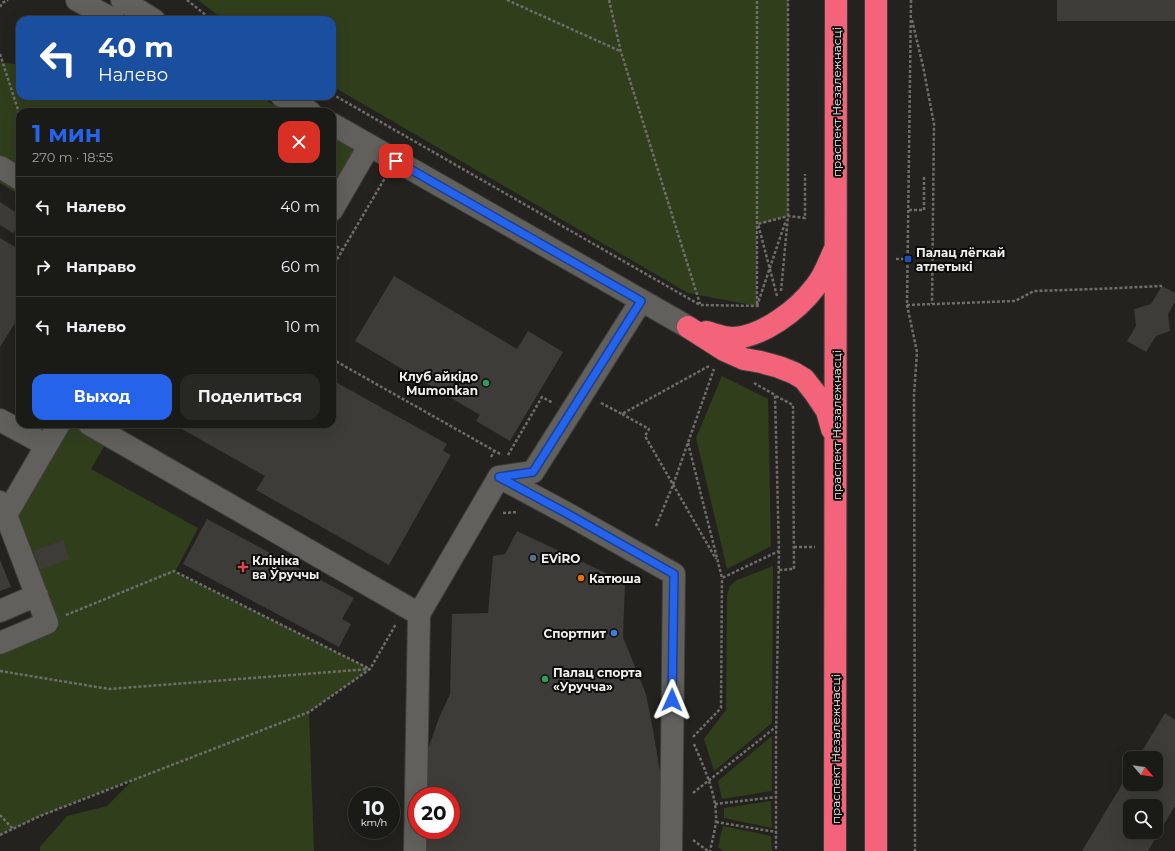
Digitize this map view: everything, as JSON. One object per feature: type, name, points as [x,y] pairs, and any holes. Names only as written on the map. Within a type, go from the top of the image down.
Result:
[{"type":"highway","name":"праспект Незалежнасці","points":[[835,851],[836,0]]},
{"type":"highway","points":[[876,0],[876,851]]},
{"type":"highway","points":[[688,327],[732,338],[750,336],[770,326],[790,313],[816,287],[826,269],[836,245]]},
{"type":"highway","points":[[688,327],[724,350],[744,359],[779,367],[804,378],[827,412],[836,441]]},
{"type":"street","points":[[77,0],[107,16]]},
{"type":"street","points":[[122,0],[148,16]]},
{"type":"street","points":[[289,100],[303,108]]},
{"type":"street","points":[[336,126],[688,327]]},
{"type":"street","points":[[336,203],[369,146]]},
{"type":"street","points":[[0,167],[16,177]]},
{"type":"street","points":[[415,851],[413,610],[499,477],[533,472],[641,301]]},
{"type":"street","points":[[0,420],[46,446]]},
{"type":"street","points":[[0,643],[47,622],[3,508],[57,428]]},
{"type":"street","points":[[96,428],[413,610]]},
{"type":"street","points":[[499,477],[674,574],[671,851]]},
{"type":"street","points":[[0,611],[37,595]]},
{"type":"path","points":[[0,7],[1,2],[8,0]]},
{"type":"path","points":[[187,0],[207,16]]},
{"type":"path","points":[[507,0],[621,52]]},
{"type":"path","points":[[610,0],[621,52],[700,305]]},
{"type":"path","points":[[757,0],[757,306]]},
{"type":"path","points":[[788,0],[788,216],[779,298],[758,224],[788,216],[805,218],[805,174]]},
{"type":"path","points":[[911,0],[907,305],[917,352],[914,395],[915,851]]},
{"type":"path","points":[[911,15],[923,66],[934,124],[932,304]]},
{"type":"path","points":[[0,54],[17,108]]},
{"type":"path","points":[[336,96],[700,305],[765,306]]},
{"type":"path","points":[[336,261],[396,161]]},
{"type":"path","points":[[909,210],[924,210],[924,176]]},
{"type":"path","points":[[757,306],[788,216]]},
{"type":"path","points":[[336,246],[343,250]]},
{"type":"path","points":[[907,305],[1015,301],[1034,291],[1162,286]]},
{"type":"path","points":[[336,361],[495,450],[491,457]]},
{"type":"path","points":[[656,526],[673,486],[717,362]]},
{"type":"path","points":[[622,414],[710,366]]},
{"type":"path","points":[[749,381],[793,406],[794,569],[779,570]]},
{"type":"path","points":[[583,393],[648,429],[645,436],[718,563]]},
{"type":"path","points":[[775,396],[779,551],[776,851]]},
{"type":"path","points":[[506,457],[542,397],[571,413]]},
{"type":"path","points":[[688,443],[722,578],[721,708],[692,739],[709,780],[715,804],[716,822],[710,851]]},
{"type":"path","points":[[496,513],[522,512]]},
{"type":"path","points":[[722,578],[779,551]]},
{"type":"path","points":[[47,622],[174,571],[370,669]]},
{"type":"path","points":[[0,835],[40,816],[309,712],[370,669],[413,610]]},
{"type":"path","points":[[0,671],[108,690],[370,669]]},
{"type":"path","points":[[671,810],[777,726]]},
{"type":"path","points":[[715,804],[776,797]]},
{"type":"path","points":[[0,816],[13,829]]},
{"type":"path","points":[[716,822],[776,832]]},
{"type":"green space","points":[[198,0],[788,0],[788,216],[757,225],[757,306],[688,293],[336,88],[336,16],[219,16]]},
{"type":"green space","points":[[0,62],[16,64],[16,100],[265,100],[280,108],[16,108],[16,193],[0,183]]},
{"type":"green space","points":[[336,139],[356,151],[336,188]]},
{"type":"green space","points":[[722,376],[768,399],[771,546],[727,569],[696,438]]},
{"type":"green space","points":[[57,428],[96,428],[110,436],[91,469],[198,528],[175,572],[370,669],[309,712],[314,851],[40,851],[40,847],[67,816],[107,806],[134,779],[40,816],[0,835],[0,643],[47,622],[6,515]]},
{"type":"green space","points":[[773,566],[772,723],[714,771],[704,739],[726,710],[727,595],[730,586],[737,580]]},
{"type":"green space","points":[[772,736],[772,791],[722,799],[718,781]]},
{"type":"green space","points":[[771,801],[772,828],[724,818],[724,808]]},
{"type":"green space","points":[[723,826],[771,836],[772,851],[723,851],[718,847]]},
{"type":"building","points":[[1057,0],[1175,0],[1175,21],[1057,21]]},
{"type":"building","points":[[0,202],[16,212],[16,228],[13,233],[0,225]]},
{"type":"building","points":[[0,238],[16,248],[16,321],[0,347]]},
{"type":"building","name":"Клуб айкідо Mumonkan","points":[[394,276],[517,349],[528,331],[563,352],[510,441],[476,421],[480,415],[355,341]]},
{"type":"building","points":[[1162,286],[1175,293],[1175,302],[1168,314],[1170,331],[1156,336],[1146,352],[1127,341],[1136,326],[1134,309],[1151,304]]},
{"type":"building","points":[[336,382],[447,444],[443,451],[451,455],[389,565],[256,490],[265,476],[180,428],[336,428]]},
{"type":"building","points":[[207,519],[354,598],[342,619],[351,624],[339,647],[183,564]]},
{"type":"building","name":"Палац спорта «Уручча»","points":[[517,531],[625,582],[623,637],[646,694],[663,789],[659,851],[426,851],[424,839],[460,839],[460,787],[421,787],[428,749],[439,718],[450,694],[452,614],[488,613],[493,556],[505,554]]},
{"type":"building","points":[[63,540],[69,559],[40,570],[34,551]]},
{"type":"building","points":[[0,560],[11,587],[0,591]]},
{"type":"building","points":[[1165,713],[1175,720],[1175,806],[1163,826],[1163,799],[1123,799],[1123,839],[1155,839],[1148,851],[1082,851],[1123,783],[1123,791],[1163,791],[1163,751],[1142,751]]},
{"type":"place","name":"Палац лёгкай атлетыкі","points":[[908,259]]},
{"type":"place","name":"Клуб айкідо Mumonkan","points":[[486,383]]},
{"type":"place","name":"EViRO","points":[[533,558]]},
{"type":"place","name":"Клініка ва Ўруччы","points":[[243,567]]},
{"type":"place","name":"Катюша","points":[[581,578]]},
{"type":"place","name":"Спортпит","points":[[614,633]]},
{"type":"place","name":"Палац спорта «Уручча»","points":[[545,679]]},
{"type":"route","points":[[396,161],[641,301],[533,472],[499,477],[674,574],[672,700]]}]
